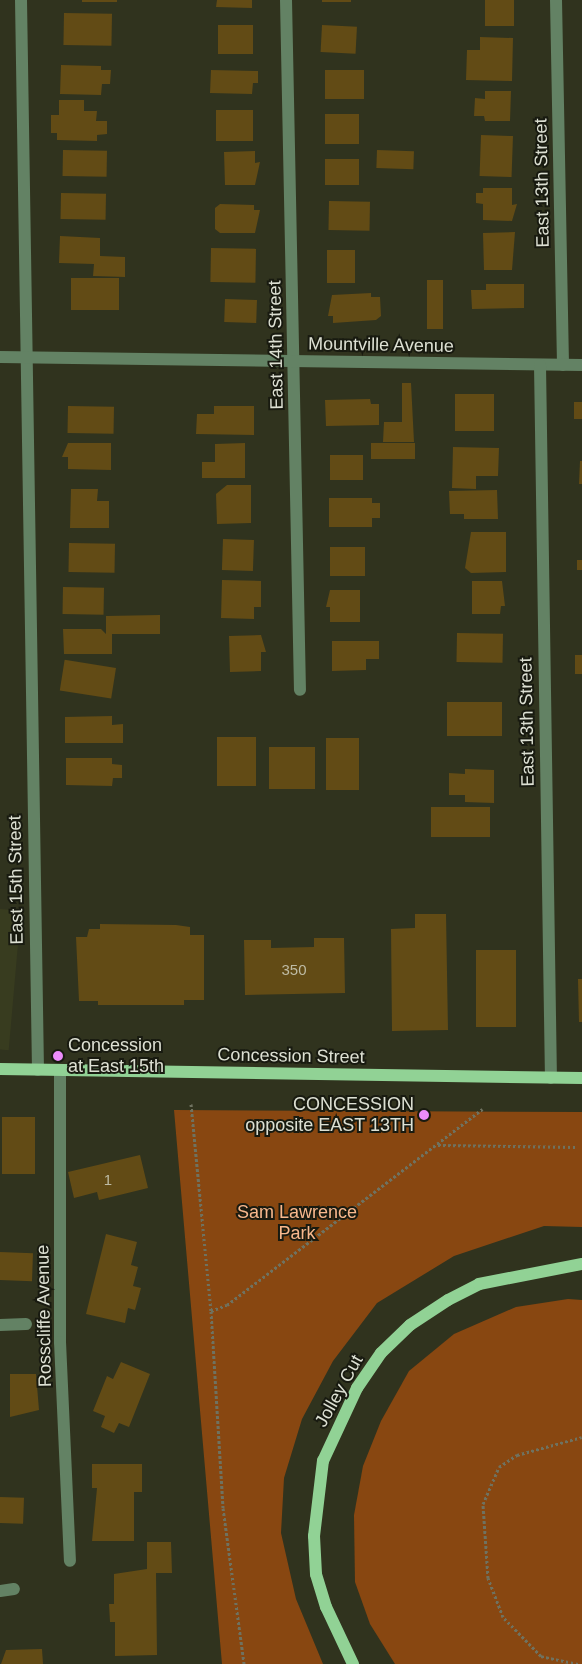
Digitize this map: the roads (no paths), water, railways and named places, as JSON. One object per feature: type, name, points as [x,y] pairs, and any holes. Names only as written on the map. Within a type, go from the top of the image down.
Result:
[{"type":"main road","name":"Concession Street","points":[[0,1069],[582,1078]]},
{"type":"main road","name":"Jolley Cut","points":[[353,1664],[326,1607],[316,1574],[314,1536],[323,1462],[357,1388],[398,1336],[448,1300],[494,1280],[582,1264]]},
{"type":"street","name":"East 15th Street","points":[[21,0],[38,1070]]},
{"type":"street","name":"East 14th Street","points":[[286,0],[300,690]]},
{"type":"street","name":"East 13th Street","points":[[556,0],[563,365]]},
{"type":"street","name":"Mountville Avenue","points":[[0,357],[582,366]]},
{"type":"street","name":"East 13th Street","points":[[540,365],[551,1078]]},
{"type":"street","name":"Rosscliffe Avenue","points":[[60,1070],[60,1342],[70,1561]]},
{"type":"street","points":[[0,1325],[26,1324]]},
{"type":"street","points":[[0,1591],[14,1589]]},
{"type":"place","name":"Concession at East 15th","points":[[58,1056]]},
{"type":"place","name":"CONCESSION opposite EAST 13TH","points":[[424,1115]]},
{"type":"park label","name":"Sam Lawrence Park","points":[[297,1223]]}]
